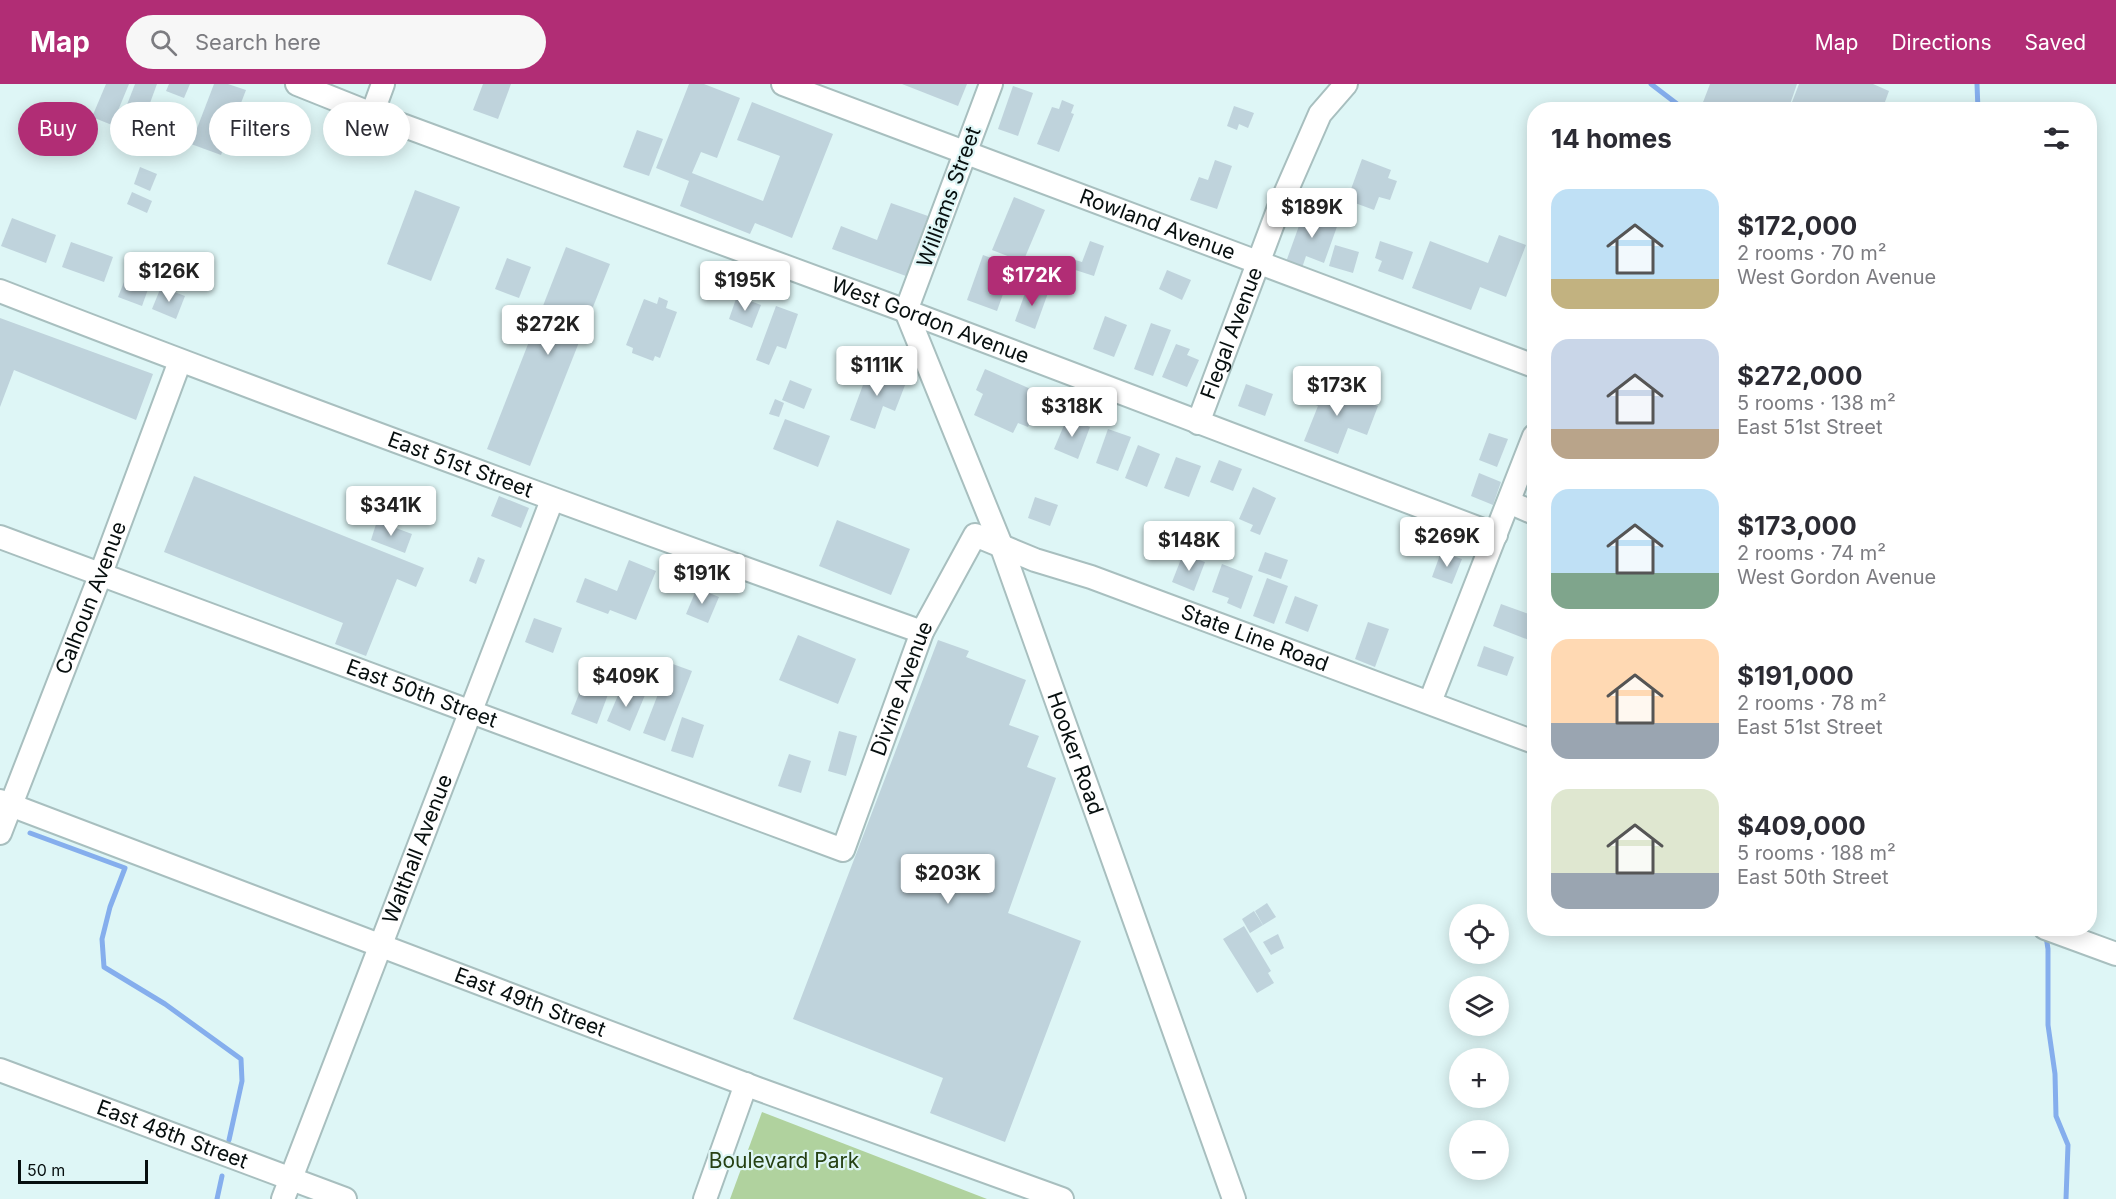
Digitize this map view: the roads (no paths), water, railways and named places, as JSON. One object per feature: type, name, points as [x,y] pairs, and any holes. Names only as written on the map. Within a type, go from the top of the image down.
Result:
[{"type":"street","name":"West Gordon Avenue","points":[[297,84],[342,102]]},
{"type":"street","points":[[376,102],[383,84]]},
{"type":"street","name":"Rowland Avenue","points":[[783,84],[1527,363]]},
{"type":"street","name":"Williams Street","points":[[906,311],[991,84]]},
{"type":"street","name":"Flegal Avenue","points":[[1198,423],[1278,210],[1320,114],[1346,84]]},
{"type":"street","name":"West Gordon Avenue","points":[[410,128],[906,311],[1496,534]]},
{"type":"street","name":"East 51st Street","points":[[0,291],[552,500],[922,632]]},
{"type":"street","name":"Hooker Road","points":[[906,311],[1001,545],[1234,1199]]},
{"type":"street","name":"Calhoun Avenue","points":[[0,833],[5,803],[100,576],[180,361]]},
{"type":"street","points":[[1430,702],[1527,454]]},
{"type":"street","name":"Walthall Avenue","points":[[287,1189],[552,500]]},
{"type":"street","points":[[1509,502],[1527,510]]},
{"type":"street","name":"State Line Road","points":[[975,535],[1035,560],[1091,577],[1527,739]]},
{"type":"street","name":"Divine Avenue","points":[[843,850],[922,632],[975,535]]},
{"type":"street","name":"East 50th Street","points":[[0,537],[843,850]]},
{"type":"street","name":"East 49th Street","points":[[5,803],[746,1084],[1062,1199]]},
{"type":"street","points":[[2068,936],[2116,954]]},
{"type":"street","name":"East 48th Street","points":[[0,1070],[287,1189],[345,1199]]},
{"type":"street","points":[[705,1199],[746,1084]]},
{"type":"waterway","points":[[1651,84],[1675,102]]},
{"type":"waterway","points":[[1977,84],[1978,102]]},
{"type":"waterway","points":[[30,833],[125,868],[110,907],[102,939],[104,967],[165,1004],[241,1059],[242,1081],[229,1140]]},
{"type":"waterway","points":[[2046,936],[2048,1025],[2055,1074],[2056,1116],[2068,1145],[2066,1199]]},
{"type":"waterway","points":[[217,1199],[222,1176]]},
{"type":"park label","name":"Boulevard Park","points":[[784,1161]]}]
